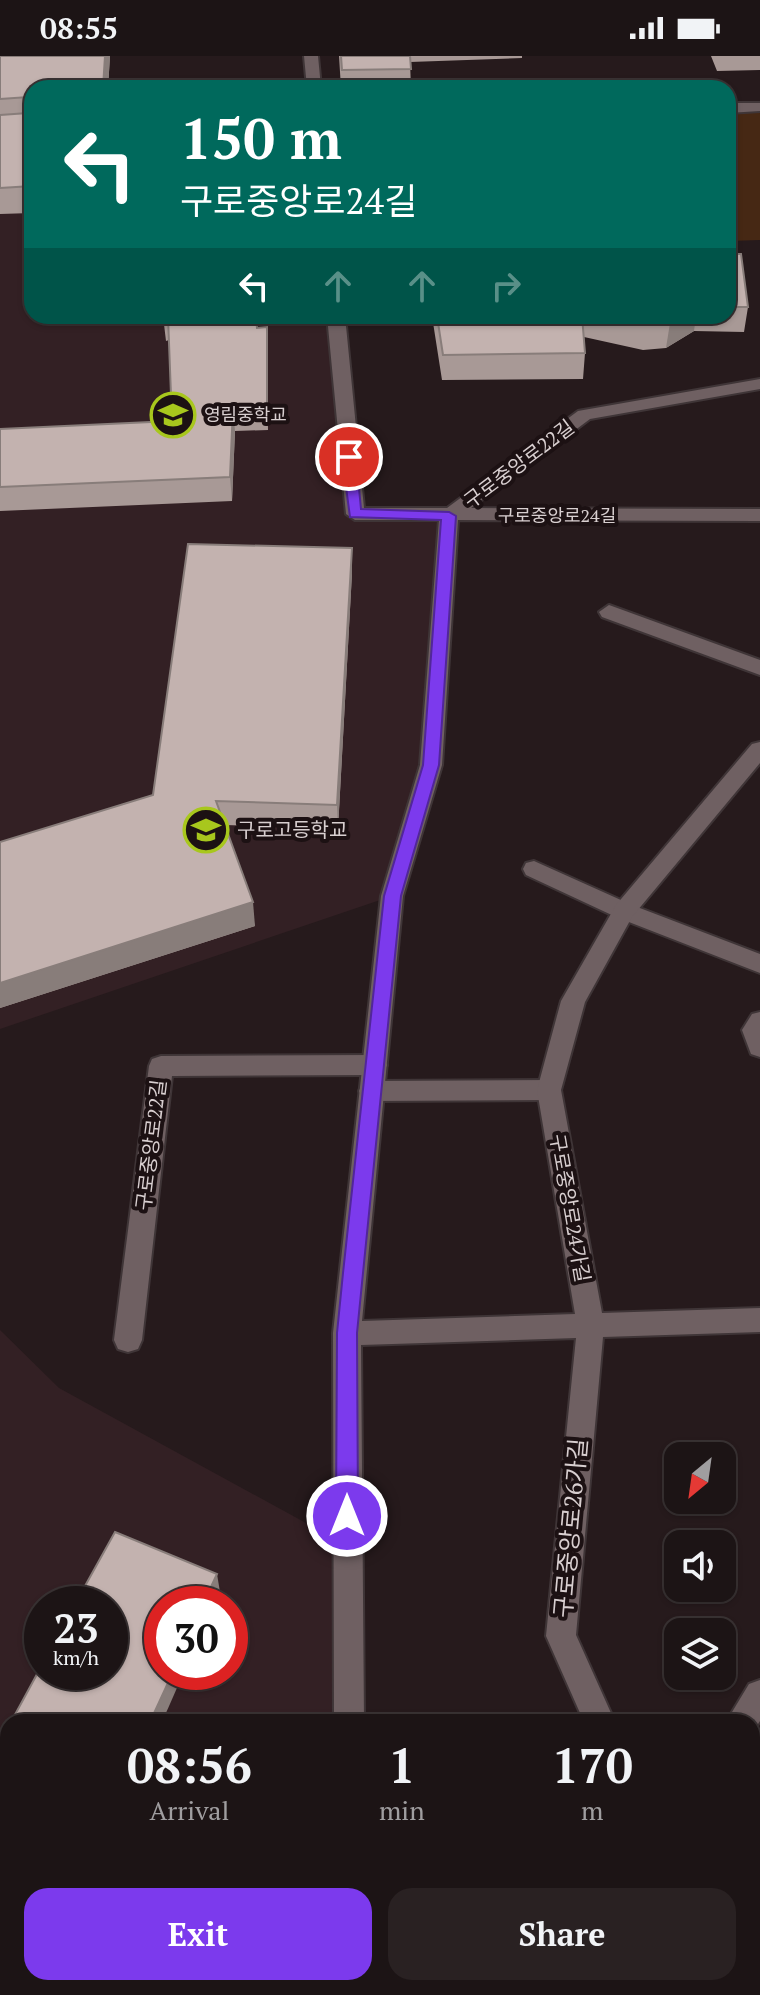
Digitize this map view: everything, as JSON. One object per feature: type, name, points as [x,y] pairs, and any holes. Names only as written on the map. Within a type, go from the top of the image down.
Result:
[{"type":"street","points":[[311,56],[313,80]]},
{"type":"street","points":[[736,108],[760,107]]},
{"type":"street","name":"구로중앙로24길","points":[[337,324],[355,514],[760,515]]},
{"type":"street","name":"구로중앙로22길","points":[[349,1714],[347,1333],[392,896],[431,765],[449,516],[584,415],[760,384]]},
{"type":"street","points":[[609,612],[760,668]]},
{"type":"street","name":"구로중앙로24가길","points":[[591,1326],[549,1090],[573,1001],[624,911],[760,749]]},
{"type":"street","points":[[534,869],[624,911],[760,964]]},
{"type":"street","points":[[760,1021],[754,1030],[760,1047]]},
{"type":"street","name":"구로중앙로22길","points":[[128,1340],[161,1066],[375,1065]]},
{"type":"street","points":[[371,1091],[549,1090]]},
{"type":"street","points":[[347,1333],[760,1320]]},
{"type":"street","name":"구로중앙로26가길","points":[[591,1326],[561,1636],[596,1714]]},
{"type":"street","points":[[747,1714],[760,1695]]},
{"type":"shaded area","points":[[760,107],[760,240],[736,241],[736,108]]},
{"type":"shaded area","name":"구로고등학교","points":[[24,132],[24,324],[337,324],[355,513],[449,516],[431,765],[392,896],[0,1029],[0,133]]},
{"type":"shaded area","points":[[0,1330],[59,1388],[348,1546],[349,1714],[0,1714]]},
{"type":"building","points":[[0,56],[105,56],[104,80],[24,80],[24,97],[0,99]]},
{"type":"building","points":[[341,56],[410,56],[411,69],[342,70]]},
{"type":"building","points":[[24,113],[24,186],[0,188],[0,115]]},
{"type":"building","points":[[736,254],[741,254],[748,307],[736,307]]},
{"type":"building","points":[[168,324],[257,324],[257,328],[267,327],[267,406],[233,408],[230,477],[0,487],[0,429],[172,421]]},
{"type":"building","points":[[438,324],[583,324],[585,353],[443,355]]},
{"type":"building","points":[[188,544],[352,548],[337,805],[216,801],[253,902],[0,983],[0,842],[153,795]]},
{"type":"building","points":[[115,1532],[217,1574],[211,1586],[144,1586],[144,1690],[165,1690],[154,1714],[15,1714],[28,1690],[128,1690],[128,1586],[85,1586]]},
{"type":"place","name":"영림중학교","points":[[173,415]]},
{"type":"place","name":"구로고등학교","points":[[206,830]]},
{"type":"route","points":[[347,1516],[347,1333],[353,1273],[392,896],[431,765],[449,516],[355,514],[349,457]]}]
